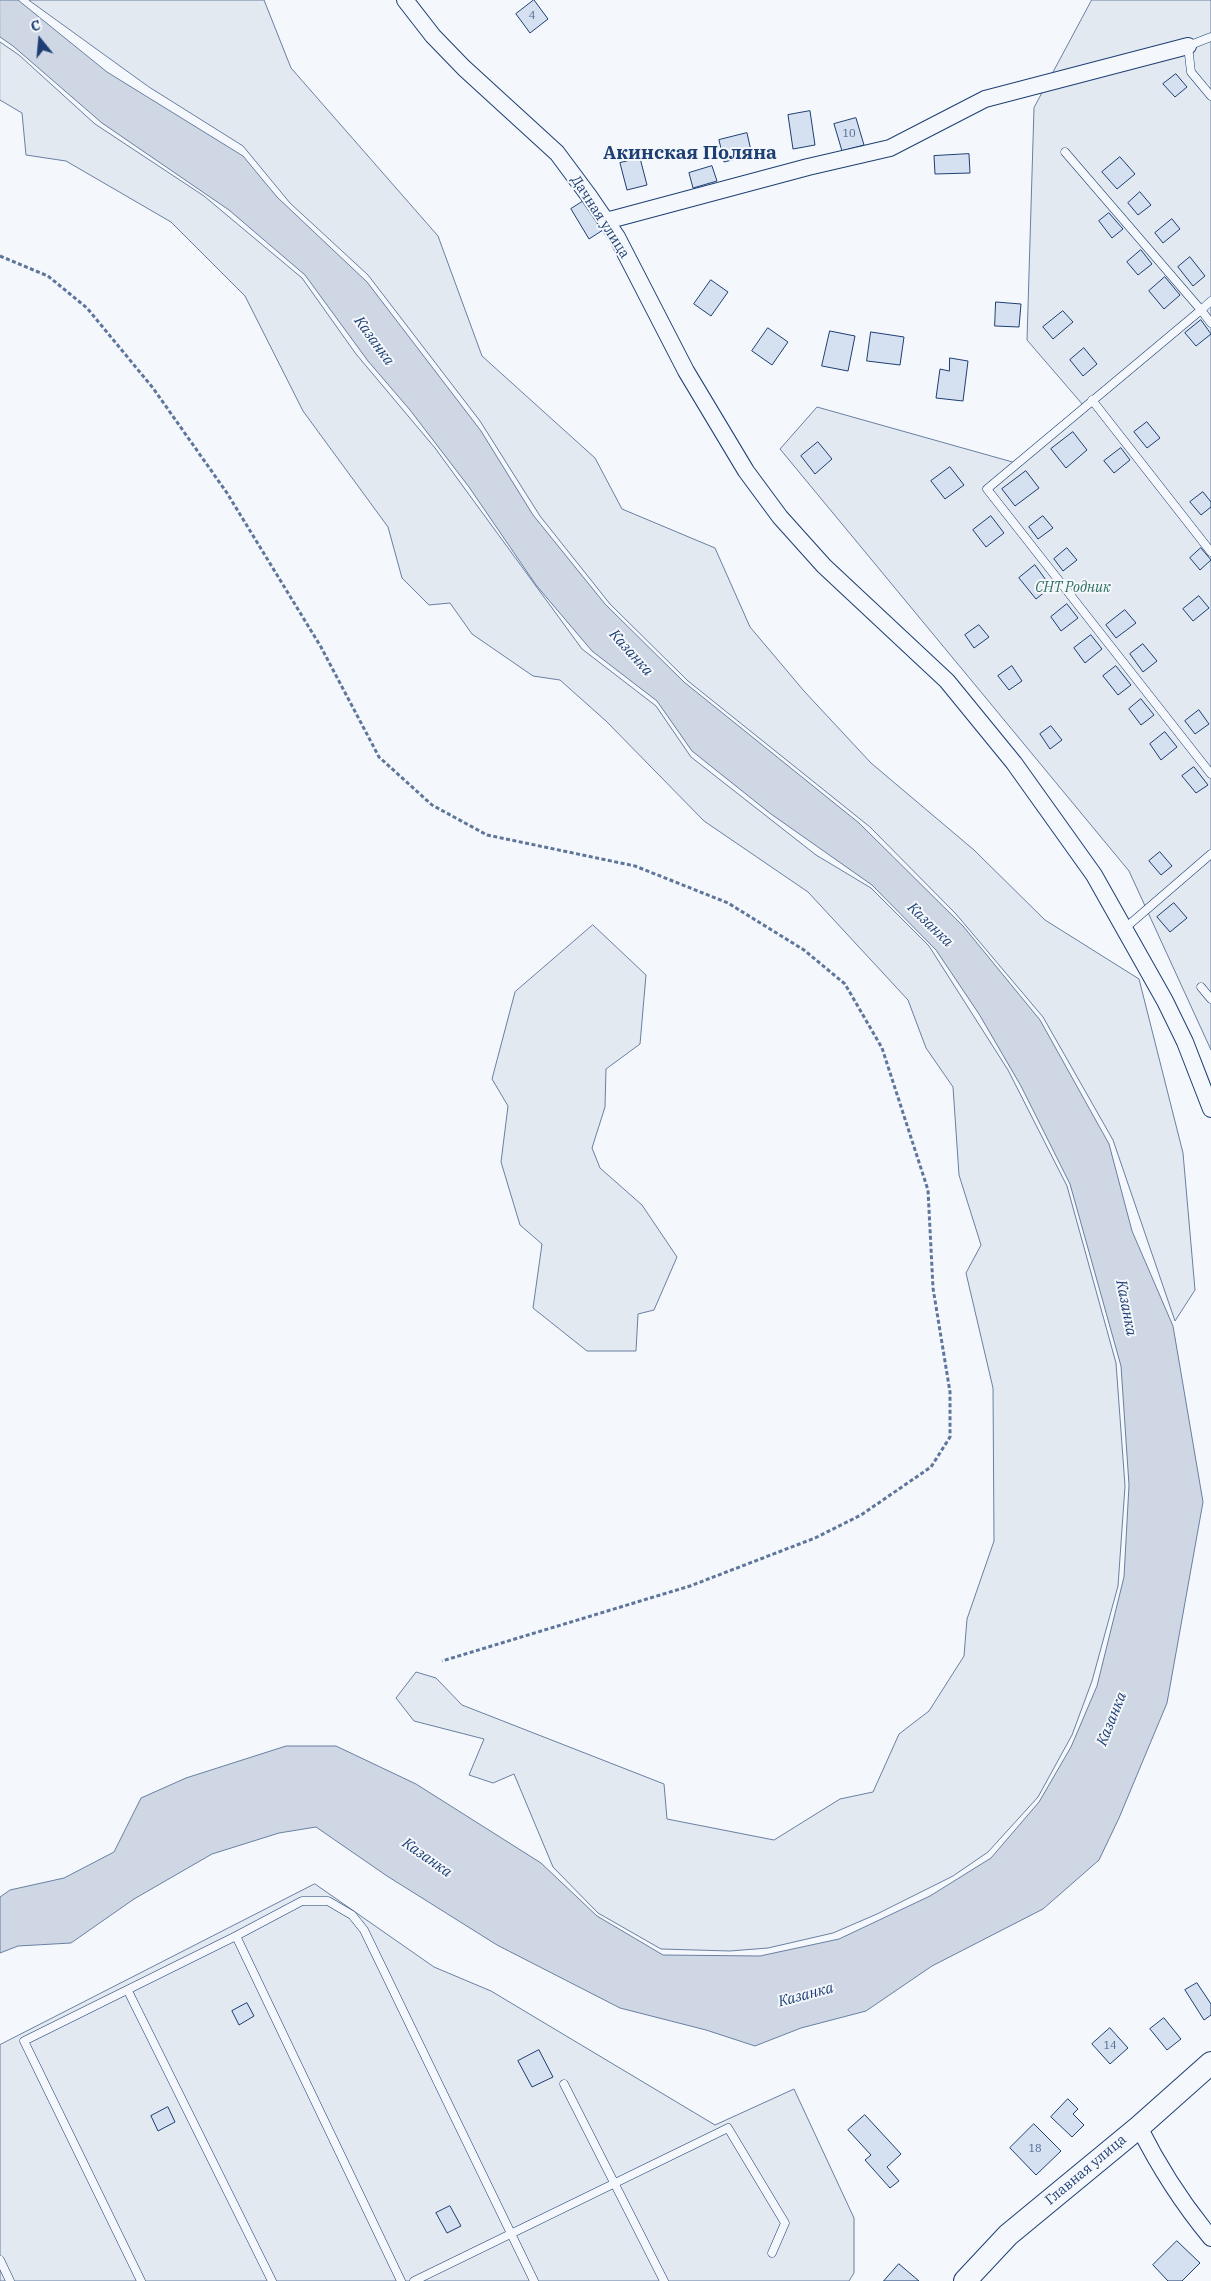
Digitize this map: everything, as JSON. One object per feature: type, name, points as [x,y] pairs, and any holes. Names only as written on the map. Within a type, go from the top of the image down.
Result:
[{"type":"street","name":"Дачная улица","points":[[405,0],[433,36],[464,68],[557,153],[617,237],[686,371],[746,471],[780,517],[824,566],[947,681],[1014,763],[1089,867],[1165,1001],[1185,1042],[1211,1109]]},
{"type":"street","points":[[606,221],[808,167],[890,148],[985,99],[1188,46]]},
{"type":"street","name":"Главная улица","points":[[965,2281],[1008,2235],[1139,2127],[1211,2063]]},
{"type":"street","points":[[1139,2127],[1157,2164],[1211,2238]]},
{"type":"lane","points":[[1211,37],[1188,46],[1192,72],[1211,96]]},
{"type":"lane","points":[[1065,152],[1211,323]]},
{"type":"lane","points":[[1211,301],[987,489],[1211,774]]},
{"type":"lane","points":[[1092,400],[1211,552]]},
{"type":"lane","points":[[1124,929],[1211,854]]},
{"type":"lane","points":[[1201,987],[1211,999]]},
{"type":"lane","points":[[140,2281],[24,2041],[128,1991],[302,1901],[328,1901],[352,1915],[364,1930],[534,2281]]},
{"type":"lane","points":[[236,1936],[401,2281]]},
{"type":"lane","points":[[128,1991],[272,2281]]},
{"type":"lane","points":[[564,2084],[664,2281]]},
{"type":"lane","points":[[414,2281],[728,2128],[785,2223],[772,2253]]},
{"type":"lane","points":[[0,2260],[10,2281]]},
{"type":"path","points":[[0,256],[48,276],[87,308],[153,388],[227,493],[311,630],[379,757],[432,805],[487,835],[635,866],[728,902],[804,950],[845,984],[882,1048],[928,1190],[932,1288],[950,1392],[950,1437],[931,1467],[861,1515],[815,1538],[690,1586],[442,1661]]},
{"type":"green space","points":[[29,0],[264,0],[291,68],[438,236],[482,356],[595,458],[622,509],[715,548],[750,627],[804,691],[871,763],[974,850],[1045,920],[1139,979],[1183,1153],[1195,1290],[1175,1321],[1113,1140],[1043,1017],[956,914],[870,827],[688,681],[610,604],[540,516],[480,421],[368,275],[290,203],[243,146],[149,87]]},
{"type":"green space","name":"СНТ Родник","points":[[1092,0],[1211,0],[1211,1050],[1129,871],[780,449],[817,407],[1016,463],[1083,405],[1027,340],[1034,108]]},
{"type":"green space","points":[[0,42],[19,55],[95,124],[204,196],[302,278],[356,354],[435,448],[582,649],[656,706],[691,757],[816,855],[871,888],[929,946],[1008,1070],[1067,1186],[1116,1363],[1125,1486],[1118,1586],[1092,1681],[1072,1735],[1038,1797],[988,1852],[953,1876],[877,1914],[833,1933],[768,1948],[730,1951],[661,1949],[598,1913],[553,1867],[514,1774],[493,1783],[469,1775],[484,1739],[414,1721],[396,1698],[416,1672],[436,1678],[462,1705],[664,1784],[667,1819],[774,1840],[840,1799],[873,1792],[899,1734],[929,1711],[964,1656],[967,1619],[994,1541],[993,1388],[966,1273],[981,1245],[959,1175],[953,1087],[926,1048],[908,1000],[808,892],[704,821],[606,721],[560,680],[533,676],[472,634],[450,603],[429,605],[402,578],[388,527],[303,411],[245,296],[171,222],[66,161],[26,155],[22,113],[0,100]]},
{"type":"green space","points":[[593,925],[646,975],[640,1044],[606,1069],[605,1107],[592,1148],[600,1168],[642,1205],[677,1257],[654,1310],[638,1314],[636,1351],[587,1351],[533,1308],[542,1244],[520,1225],[501,1162],[508,1106],[492,1079],[515,992]]},
{"type":"green space","points":[[315,1884],[434,1967],[491,1991],[715,2125],[794,2089],[854,2218],[854,2273],[849,2281],[0,2281],[0,2045]]},
{"type":"water","name":"Казанка","points":[[0,0],[18,0],[107,72],[243,156],[277,197],[367,282],[481,431],[533,515],[605,604],[684,682],[859,823],[963,926],[1040,1020],[1109,1144],[1132,1231],[1173,1326],[1203,1502],[1167,1703],[1119,1818],[1099,1860],[1043,1909],[932,1966],[866,2011],[801,2028],[755,2046],[706,2030],[620,2008],[497,1945],[387,1876],[316,1827],[279,1833],[212,1854],[134,1899],[71,1943],[18,1946],[0,1953],[0,1897],[10,1890],[64,1878],[114,1852],[141,1798],[186,1778],[286,1746],[336,1746],[416,1784],[541,1863],[597,1916],[663,1955],[760,1956],[839,1939],[930,1896],[991,1858],[1039,1802],[1071,1747],[1097,1686],[1124,1577],[1129,1485],[1121,1366],[1070,1184],[1021,1086],[979,1014],[936,950],[872,885],[771,814],[692,751],[657,701],[592,651],[536,585],[469,487],[410,410],[368,361],[305,275],[229,210],[102,123],[0,37]]},
{"type":"building","points":[[534,0],[548,19],[530,33],[516,14]]},
{"type":"building","points":[[1176,74],[1187,87],[1175,97],[1163,84]]},
{"type":"building","points":[[810,111],[815,145],[793,149],[788,115]]},
{"type":"building","points":[[856,118],[864,145],[842,151],[834,124]]},
{"type":"building","points":[[747,133],[752,155],[724,162],[719,140]]},
{"type":"building","points":[[969,154],[970,173],[935,174],[934,156]]},
{"type":"building","points":[[1120,157],[1135,174],[1117,189],[1102,172]]},
{"type":"building","points":[[640,158],[647,185],[627,190],[620,163]]},
{"type":"building","points":[[712,166],[717,181],[693,188],[689,173]]},
{"type":"building","points":[[1140,192],[1151,205],[1138,215],[1128,203]]},
{"type":"building","points":[[585,200],[603,230],[589,239],[571,209]]},
{"type":"building","points":[[1109,213],[1123,229],[1112,238],[1099,221]]},
{"type":"building","points":[[1172,219],[1180,229],[1163,243],[1155,233]]},
{"type":"building","points":[[1141,250],[1152,264],[1138,275],[1127,262]]},
{"type":"building","points":[[1190,257],[1205,276],[1193,286],[1178,267]]},
{"type":"building","points":[[1165,277],[1180,295],[1164,309],[1149,291]]},
{"type":"building","points":[[711,280],[728,292],[711,316],[694,304]]},
{"type":"building","points":[[996,302],[1021,304],[1019,327],[995,326]]},
{"type":"building","points":[[1063,311],[1073,322],[1053,339],[1043,327]]},
{"type":"building","points":[[1201,320],[1211,334],[1196,346],[1185,333]]},
{"type":"building","points":[[768,328],[788,342],[772,365],[752,351]]},
{"type":"building","points":[[830,331],[855,336],[848,371],[822,366]]},
{"type":"building","points":[[871,332],[904,337],[900,365],[867,361]]},
{"type":"building","points":[[1084,348],[1097,364],[1083,376],[1070,360]]},
{"type":"building","points":[[950,358],[968,361],[963,401],[936,398],[940,369],[949,371]]},
{"type":"building","points":[[1147,422],[1160,438],[1147,448],[1134,432]]},
{"type":"building","points":[[1073,432],[1087,450],[1066,468],[1051,449]]},
{"type":"building","points":[[818,442],[832,459],[815,474],[801,456]]},
{"type":"building","points":[[1121,448],[1130,460],[1114,473],[1104,461]]},
{"type":"building","points":[[950,467],[964,485],[945,499],[931,481]]},
{"type":"building","points":[[1026,471],[1039,488],[1015,506],[1002,489]]},
{"type":"building","points":[[1203,492],[1211,502],[1211,507],[1201,515],[1190,502]]},
{"type":"building","points":[[991,516],[1004,533],[986,547],[973,530]]},
{"type":"building","points":[[1043,516],[1053,528],[1038,539],[1029,527]]},
{"type":"building","points":[[1067,548],[1077,560],[1063,571],[1054,559]]},
{"type":"building","points":[[1201,548],[1211,560],[1200,570],[1190,558]]},
{"type":"building","points":[[1035,565],[1051,587],[1036,599],[1019,578]]},
{"type":"building","points":[[1199,596],[1209,608],[1193,621],[1183,609]]},
{"type":"building","points":[[1067,604],[1078,618],[1061,631],[1051,617]]},
{"type":"building","points":[[1125,610],[1136,623],[1116,638],[1106,625]]},
{"type":"building","points":[[979,625],[989,637],[974,648],[965,635]]},
{"type":"building","points":[[1091,635],[1102,649],[1085,663],[1074,648]]},
{"type":"building","points":[[1143,644],[1157,661],[1143,672],[1130,654]]},
{"type":"building","points":[[1012,666],[1022,681],[1009,690],[998,676]]},
{"type":"building","points":[[1116,666],[1131,685],[1118,695],[1103,676]]},
{"type":"building","points":[[1141,699],[1154,715],[1141,725],[1129,709]]},
{"type":"building","points":[[1199,710],[1209,724],[1195,734],[1185,721]]},
{"type":"building","points":[[1051,726],[1062,740],[1050,749],[1040,734]]},
{"type":"building","points":[[1165,732],[1177,747],[1161,760],[1150,744]]},
{"type":"building","points":[[1194,767],[1208,785],[1196,793],[1182,776]]},
{"type":"building","points":[[1160,852],[1172,866],[1161,875],[1149,861]]},
{"type":"building","points":[[1174,903],[1187,918],[1170,932],[1157,917]]},
{"type":"building","points":[[1197,1983],[1211,2004],[1211,2015],[1204,2020],[1185,1990]]},
{"type":"building","points":[[247,2003],[254,2016],[239,2025],[232,2011]]},
{"type":"building","points":[[1164,2018],[1181,2039],[1167,2050],[1150,2029]]},
{"type":"building","points":[[1110,2028],[1128,2048],[1110,2064],[1092,2044]]},
{"type":"building","points":[[539,2050],[553,2077],[532,2087],[518,2061]]},
{"type":"building","points":[[1068,2099],[1078,2109],[1073,2114],[1084,2125],[1072,2137],[1051,2117]]},
{"type":"building","points":[[168,2107],[175,2122],[158,2131],[151,2116]]},
{"type":"building","points":[[865,2115],[901,2154],[887,2167],[899,2181],[890,2188],[865,2160],[871,2155],[848,2130]]},
{"type":"building","points":[[1034,2124],[1061,2151],[1036,2175],[1010,2148]]},
{"type":"building","points":[[450,2206],[461,2226],[447,2233],[436,2213]]},
{"type":"building","points":[[1177,2241],[1200,2263],[1182,2281],[1168,2281],[1153,2265]]},
{"type":"building","points":[[899,2264],[919,2281],[884,2281]]},
{"type":"district","name":"Акинская Поляна","points":[[690,154]]}]
